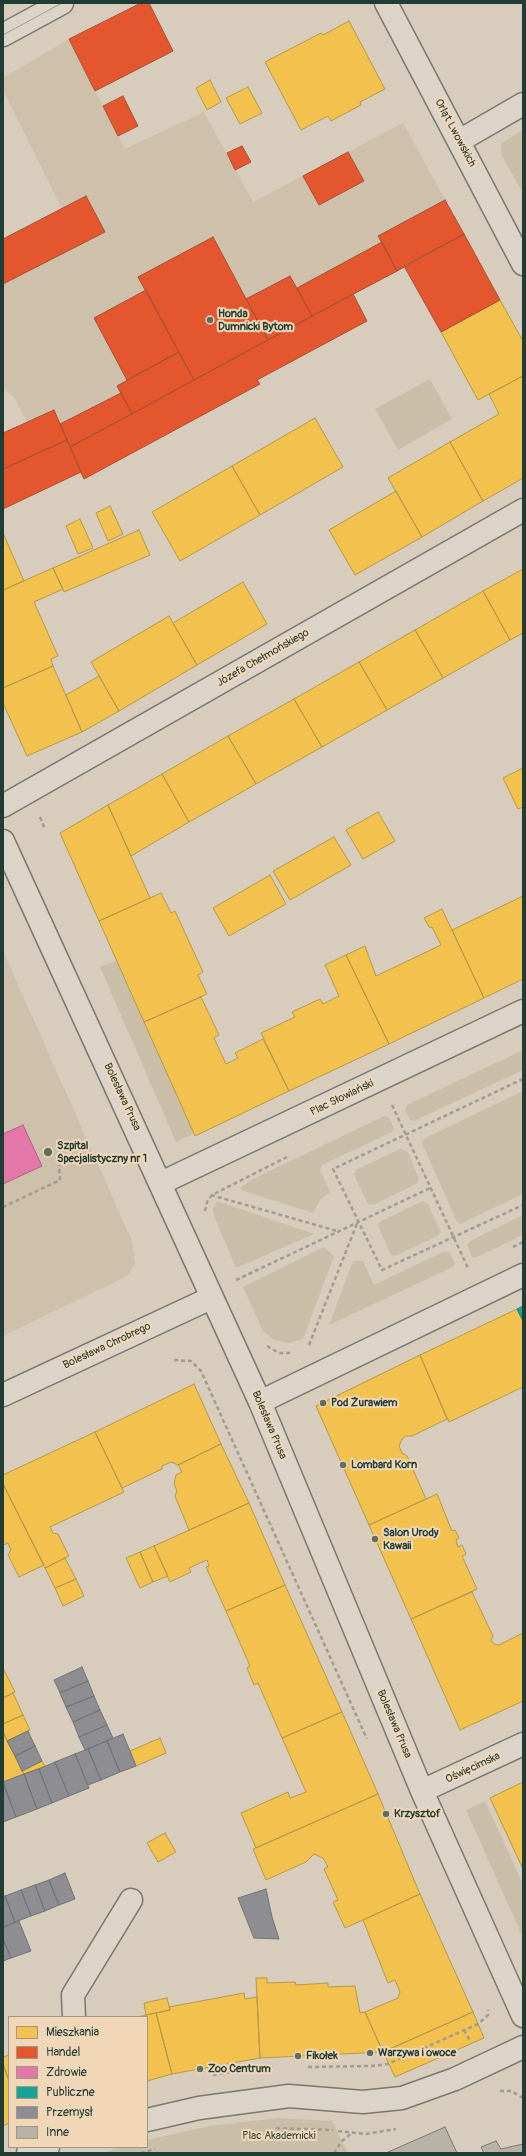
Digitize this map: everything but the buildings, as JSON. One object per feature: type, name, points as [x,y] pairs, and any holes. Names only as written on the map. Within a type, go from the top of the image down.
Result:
[{"type":"street","points":[[3,35],[62,3]]},
{"type":"street","name":"Orląt Lwowskich","points":[[386,3],[523,264]]},
{"type":"street","points":[[459,141],[523,104]]},
{"type":"street","name":"Józefa Chełmońskiego","points":[[3,806],[523,510]]},
{"type":"street","name":"Bolesława Prusa","points":[[3,841],[161,1184],[211,1298],[260,1402],[422,1791],[523,2016]]},
{"type":"street","name":"Plac Słowiański","points":[[161,1184],[523,1011]]},
{"type":"street","points":[[260,1402],[523,1275]]},
{"type":"street","name":"Bolesława Chrobrego","points":[[3,1395],[211,1298]]},
{"type":"street","name":"Oświęcimska","points":[[422,1791],[523,1744]]},
{"type":"street","points":[[74,2016],[74,1995],[131,1900]]},
{"type":"street","points":[[148,2120],[199,2108],[290,2096],[362,2102],[402,2098],[455,2079],[523,2047]]},
{"type":"street","points":[[28,2153],[45,2148]]},
{"type":"path","points":[[523,1079],[333,1169],[382,1270],[523,1205]]},
{"type":"path","points":[[385,1108],[399,1101]]},
{"type":"path","points":[[392,1104],[468,1268]]},
{"type":"path","points":[[205,1213],[207,1202],[212,1195],[288,1157]]},
{"type":"path","points":[[3,1207],[60,1180],[59,1165]]},
{"type":"path","points":[[231,1282],[430,1188]]},
{"type":"path","points":[[212,1195],[338,1231]]},
{"type":"path","points":[[309,1345],[358,1221]]},
{"type":"path","points":[[509,1248],[523,1242]]},
{"type":"path","points":[[461,1272],[474,1265]]},
{"type":"path","points":[[303,1348],[316,1341]]},
{"type":"path","points":[[262,1342],[279,1353],[291,1353],[297,1350]]},
{"type":"path","points":[[174,1360],[191,1361],[201,1371],[368,1741]]},
{"type":"path","points":[[300,2067],[371,2066],[388,2064],[478,2024],[488,2015],[489,2009]]},
{"type":"path","points":[[206,2076],[261,2067],[276,2067]]},
{"type":"path","points":[[334,2153],[342,2142],[352,2133]]},
{"type":"shaded area","points":[[69,39],[125,149],[204,112],[253,202],[403,123],[464,234],[70,447],[27,422],[14,397],[3,388],[3,284],[105,232],[86,196],[62,209],[3,90],[3,78]]},
{"type":"shaded area","name":"Szpital Specjalistyczny nr 1","points":[[3,951],[132,1241],[135,1264],[127,1276],[3,1336]]},
{"type":"green space","points":[[523,130],[523,193],[502,156],[501,148],[502,143]]},
{"type":"green space","points":[[430,379],[452,419],[398,450],[375,409]]},
{"type":"green space","points":[[125,957],[202,1130],[176,1142],[100,967]]},
{"type":"green space","points":[[523,1050],[523,1070],[414,1121],[410,1120],[405,1110],[407,1105]]},
{"type":"green space","points":[[523,1091],[523,1194],[460,1224],[457,1222],[422,1143],[425,1138]]},
{"type":"green space","points":[[384,1116],[389,1117],[394,1128],[392,1132],[322,1165],[320,1170],[330,1192],[320,1200],[313,1213],[241,1190],[241,1187],[253,1179]]},
{"type":"green space","points":[[400,1149],[408,1152],[419,1179],[418,1183],[373,1205],[368,1204],[354,1175],[356,1170]]},
{"type":"green space","points":[[217,1201],[314,1234],[236,1268],[214,1216],[213,1209]]},
{"type":"green space","points":[[423,1201],[428,1204],[440,1230],[439,1235],[395,1256],[391,1255],[378,1225],[379,1222]]},
{"type":"green space","points":[[523,1215],[523,1235],[475,1258],[472,1257],[467,1245],[470,1241]]},
{"type":"green space","points":[[324,1247],[334,1256],[303,1339],[288,1343],[274,1340],[263,1331],[243,1287]]},
{"type":"green space","points":[[445,1251],[450,1253],[455,1264],[453,1267],[329,1325],[353,1261],[363,1261],[374,1285]]},
{"type":"green space","points":[[485,1801],[523,1884],[523,1938],[466,1810]]},
{"type":"green space","name":"Plac Akademicki","points":[[278,2118],[332,2121],[348,2153],[103,2153],[119,2148],[148,2148],[148,2140],[210,2126]]},
{"type":"tram line","points":[[3,35],[62,3]]},
{"type":"place","name":"Honda Dumnicki Bytom","points":[[210,320]]},
{"type":"place","name":"Szpital Specjalistyczny nr 1","points":[[48,1152]]},
{"type":"place","name":"Pod Żurawiem","points":[[323,1403]]},
{"type":"place","name":"Lombard Korn","points":[[343,1465]]},
{"type":"place","name":"Salon Urody Kawaii","points":[[375,1539]]},
{"type":"place","name":"Krzysztof","points":[[386,1814]]},
{"type":"place","name":"Warzywa i owoce","points":[[370,2053]]},
{"type":"place","name":"Fikołek","points":[[298,2056]]},
{"type":"place","name":"Zoo Centrum","points":[[200,2069]]}]
